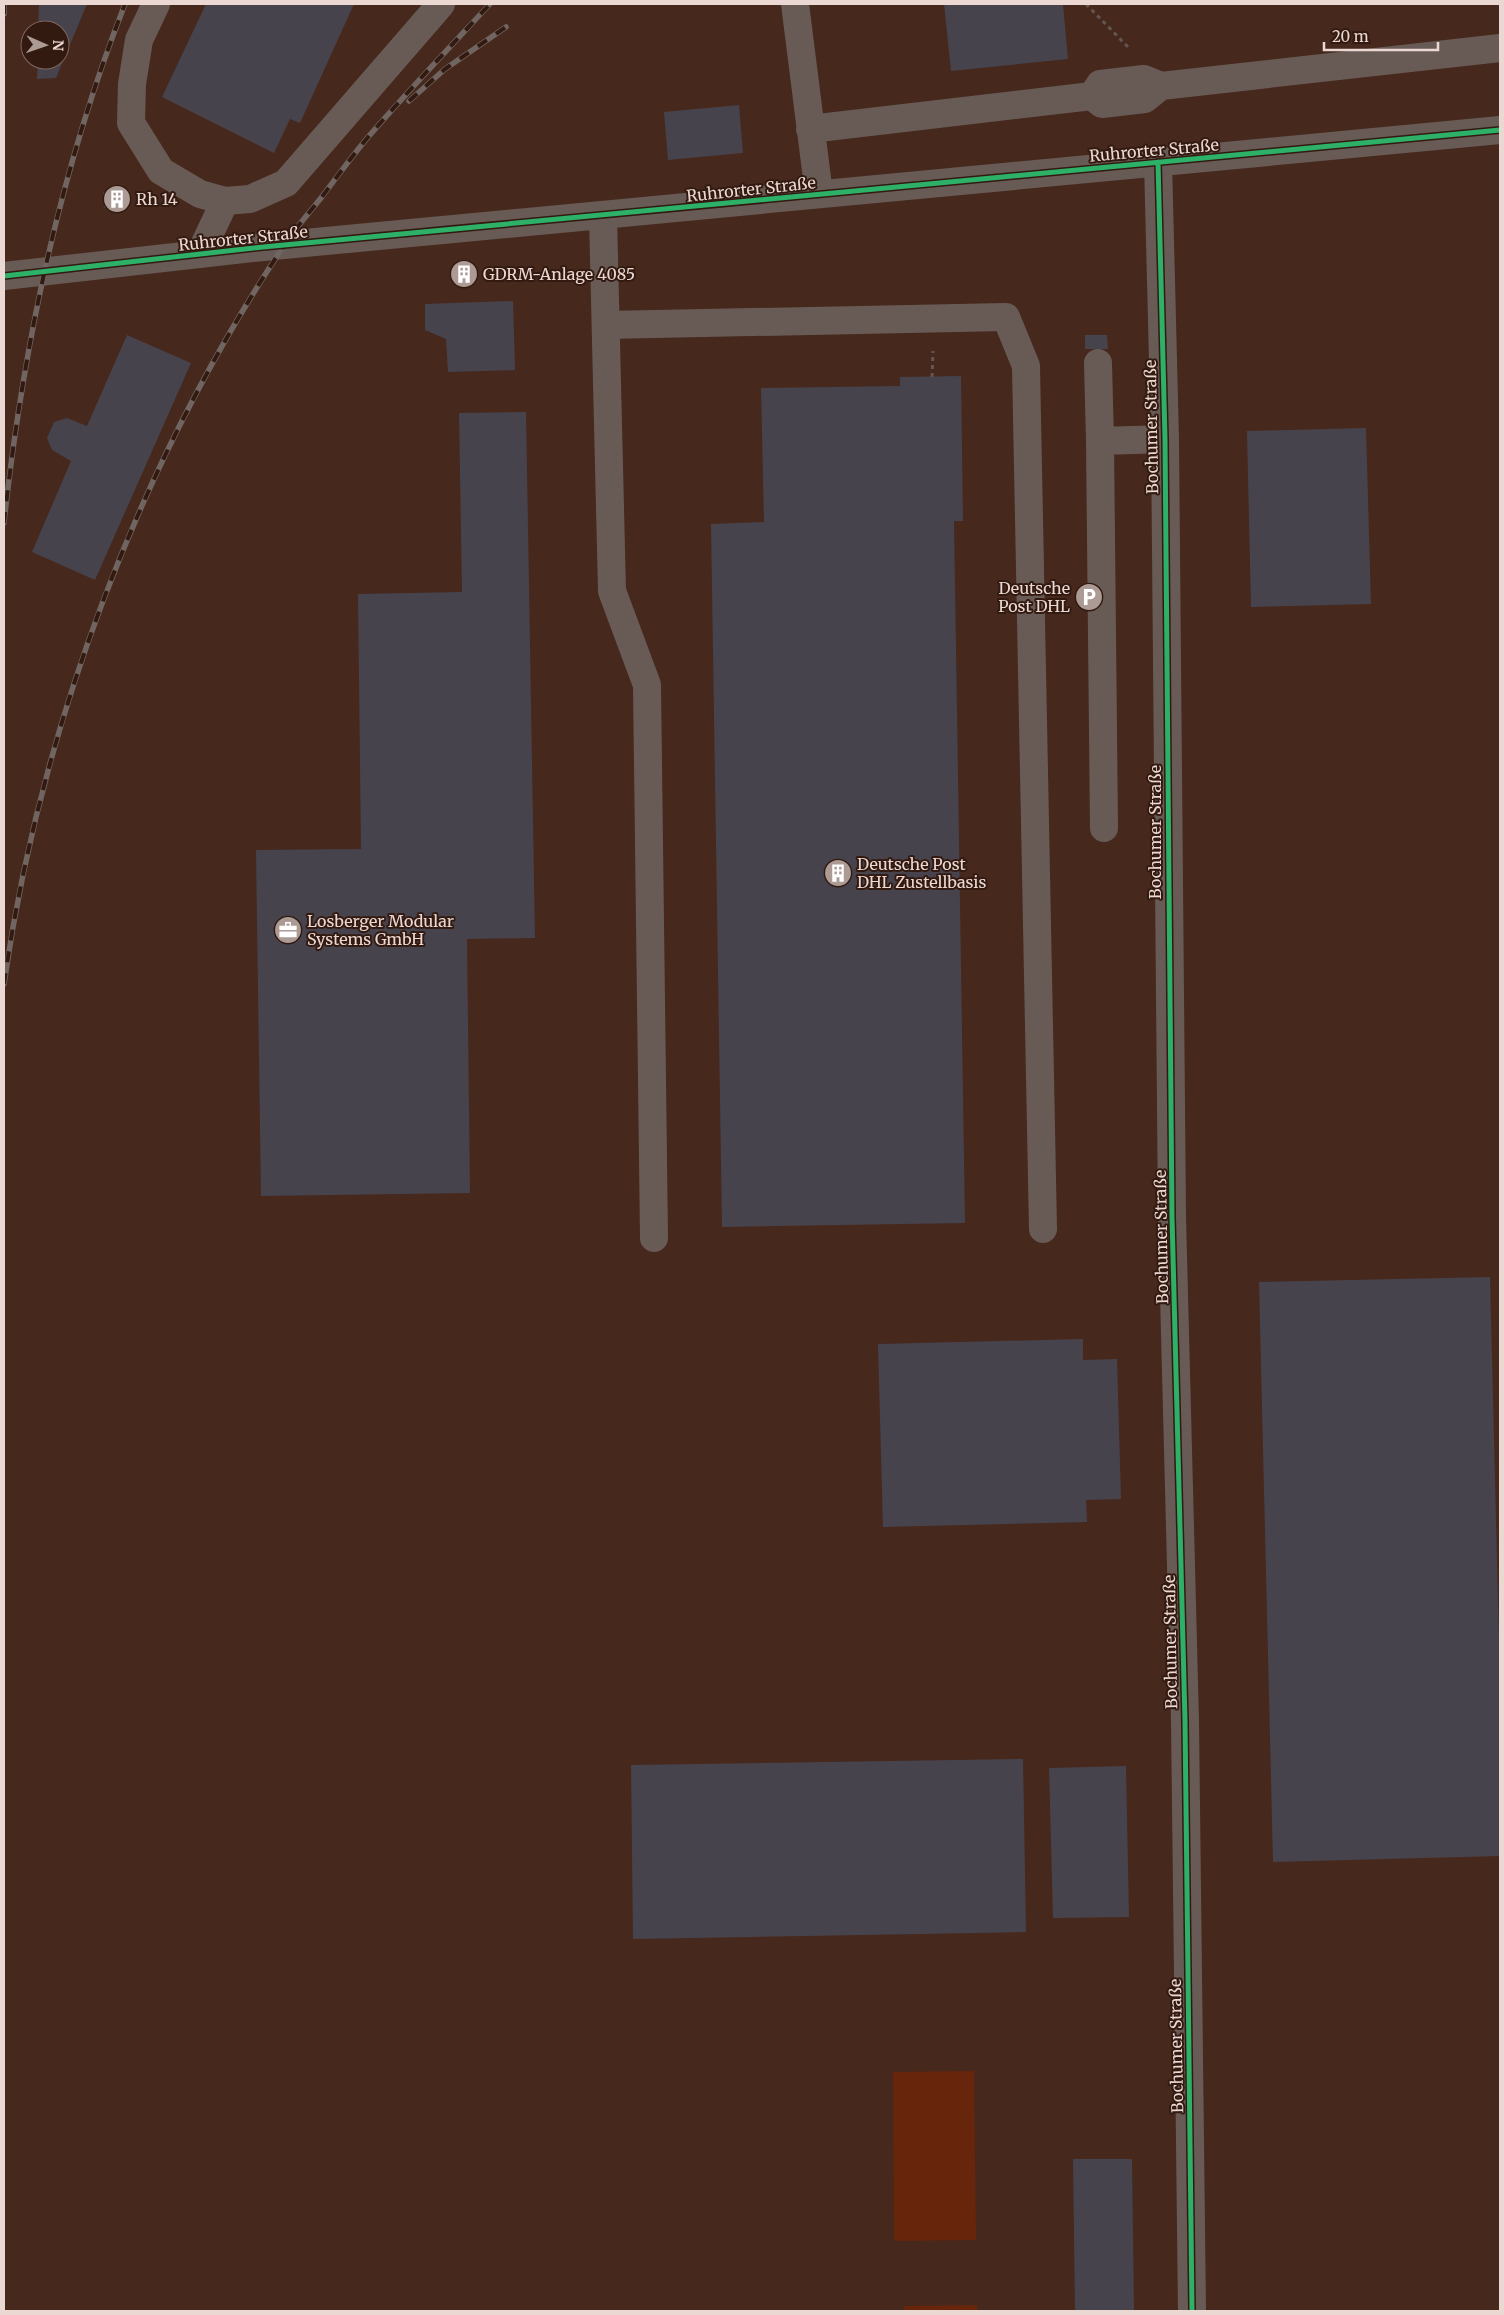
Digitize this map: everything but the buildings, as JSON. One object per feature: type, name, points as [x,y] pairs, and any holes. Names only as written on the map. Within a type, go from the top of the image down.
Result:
[{"type":"street","points":[[156,4],[140,40],[132,84],[131,123],[161,171],[200,194],[225,201],[250,199],[286,183],[441,4]]},
{"type":"street","points":[[795,4],[819,194]]},
{"type":"street","points":[[810,129],[1092,96],[1100,84],[1144,79],[1160,86],[1500,48]]},
{"type":"street","name":"Ruhrorter Straße","points":[[4,276],[200,254],[1500,130]]},
{"type":"street","name":"Bochumer Straße","points":[[1158,162],[1165,439],[1172,1217],[1184,1711],[1192,2311]]},
{"type":"street","points":[[200,254],[225,201]]},
{"type":"street","points":[[603,216],[612,591],[647,686],[654,1238]]},
{"type":"street","points":[[606,325],[1006,317],[1026,366],[1043,1229]]},
{"type":"street","points":[[1098,362],[1104,828]]},
{"type":"street","points":[[1100,441],[1165,439]]},
{"type":"shaded area","points":[[4,4],[1500,4],[1500,2311],[4,2311]]},
{"type":"shaded area","points":[[974,2071],[976,2240],[894,2241],[893,2072]]},
{"type":"shaded area","points":[[977,2305],[977,2311],[904,2311],[904,2306]]},
{"type":"railway","points":[[4,4],[4,14]]},
{"type":"railway","points":[[4,523],[22,391],[47,259],[81,130],[125,4]]},
{"type":"railway","points":[[4,984],[20,888],[43,791],[70,695],[103,600],[141,507],[184,417],[231,330],[292,234],[369,136],[490,4]]},
{"type":"railway","points":[[409,101],[445,69],[506,27]]},
{"type":"cycle path","points":[[4,276],[263,247],[1500,130]]},
{"type":"cycle path","points":[[1158,162],[1165,439],[1172,1217],[1185,1721],[1192,2311]]},
{"type":"place","name":"Rh 14","points":[[117,199]]},
{"type":"place","name":"GDRM-Anlage 4085","points":[[464,274]]},
{"type":"place","name":"Deutsche Post DHL","points":[[1089,597]]},
{"type":"place","name":"Deutsche Post DHL Zustellbasis","points":[[838,873]]},
{"type":"place","name":"Losberger Modular Systems GmbH","points":[[288,930]]}]
